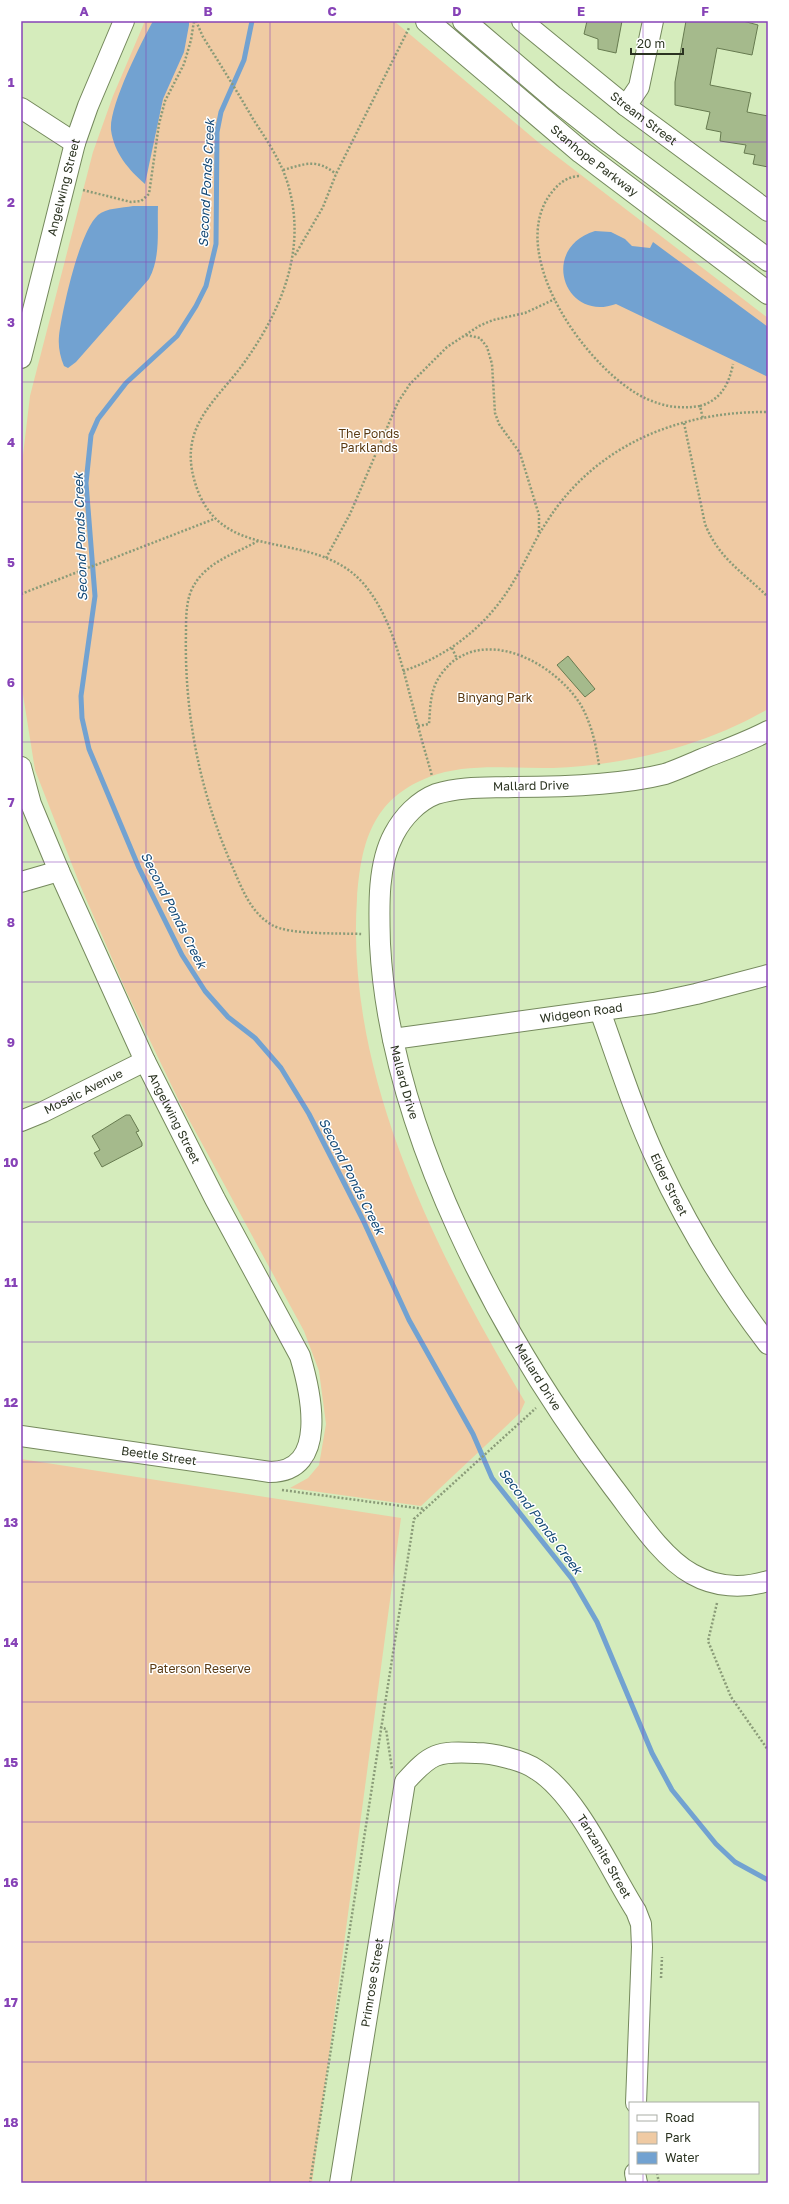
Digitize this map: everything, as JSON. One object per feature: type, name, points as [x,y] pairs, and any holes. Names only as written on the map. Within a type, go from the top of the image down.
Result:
[{"type":"main road","name":"Stanhope Parkway","points":[[464,21],[553,97],[610,142],[768,260]]},
{"type":"main road","name":"Stanhope Parkway","points":[[418,23],[581,152],[768,293]]},
{"type":"street","name":"Angelwing Street","points":[[21,358],[76,143],[88,106],[124,21]]},
{"type":"street","name":"Stream Street","points":[[522,21],[626,106],[768,211]]},
{"type":"street","points":[[626,106],[639,87],[653,21]]},
{"type":"street","points":[[21,108],[76,143]]},
{"type":"street","name":"Mallard Drive","points":[[768,731],[749,741],[665,774],[600,784],[513,788],[478,786],[438,794],[425,799],[402,820],[387,850],[383,869],[380,928],[382,972],[393,1039],[400,1069],[423,1140],[461,1233],[504,1321],[526,1359],[577,1438],[630,1510],[679,1566],[704,1580],[720,1584],[750,1585],[768,1581]]},
{"type":"street","name":"Angelwing Street","points":[[21,767],[31,804],[59,871],[145,1062],[215,1199],[300,1356],[309,1390],[311,1424],[306,1454],[296,1466]]},
{"type":"street","points":[[21,882],[59,871]]},
{"type":"street","name":"Widgeon Road","points":[[393,1039],[600,1011],[696,994],[768,975]]},
{"type":"street","name":"Eider Street","points":[[600,1011],[639,1118],[660,1167],[702,1246],[730,1290],[768,1344]]},
{"type":"street","name":"Mosaic Avenue","points":[[21,1120],[43,1112],[145,1062]]},
{"type":"street","name":"Beetle Street","points":[[21,1436],[270,1472],[282,1472],[296,1466]]},
{"type":"street","name":"Tanzanite Street","points":[[397,1776],[423,1761],[443,1753],[489,1753],[536,1769],[556,1785],[572,1807],[636,1911],[641,1924],[641,1999],[636,2102]]},
{"type":"street","name":"Primrose Street","points":[[340,2183],[397,1776]]},
{"type":"path","points":[[195,21],[203,37],[274,152],[283,170],[290,194],[294,219],[293,258]]},
{"type":"path","points":[[65,185],[131,202],[141,201],[149,194],[159,124],[165,101],[184,64],[195,21]]},
{"type":"path","points":[[418,23],[336,174],[323,207],[293,258],[284,288],[262,334],[245,361],[199,420],[192,438],[190,458],[194,481],[202,501],[214,519],[230,531],[258,541],[295,548],[326,558],[352,573],[371,595],[392,634],[438,794]]},
{"type":"path","points":[[283,170],[317,163],[329,168],[336,174]]},
{"type":"path","points":[[584,175],[569,178],[555,188],[548,197],[540,217],[538,240],[542,262],[562,315],[586,349],[623,384],[646,399],[678,408],[700,406],[714,401],[721,394],[729,378],[733,364]]},
{"type":"path","points":[[326,558],[350,514],[398,402],[410,384],[425,367],[447,347],[465,335],[493,320],[525,313],[555,299]]},
{"type":"path","points":[[465,335],[480,338],[487,347],[492,364],[495,414],[498,424],[520,453],[539,515],[539,536]]},
{"type":"path","points":[[700,406],[704,419]]},
{"type":"path","points":[[403,671],[422,665],[452,648],[475,630],[498,604],[559,505],[585,474],[597,464],[644,437],[684,423],[728,415],[768,412]]},
{"type":"path","points":[[684,423],[705,524],[709,535],[727,560],[768,597]]},
{"type":"path","points":[[21,594],[214,519]]},
{"type":"path","points":[[258,541],[220,559],[210,567],[195,583],[188,601],[186,644],[188,702],[195,749],[202,778],[210,807],[228,855],[249,900],[258,915],[273,926],[295,930],[362,934]]},
{"type":"path","points":[[452,648],[457,659]]},
{"type":"path","points":[[418,726],[429,724],[434,688],[445,669],[457,659],[475,651],[492,649],[501,650],[529,660],[554,676],[577,700],[591,729],[597,752],[600,784]]},
{"type":"path","points":[[310,2183],[380,1727],[414,1519],[525,1416]]},
{"type":"path","points":[[274,1488],[425,1509]]},
{"type":"path","points":[[718,1600],[708,1641],[731,1697],[768,1750]]},
{"type":"path","points":[[380,1727],[386,1729],[397,1776]]},
{"type":"path","points":[[661,1985],[662,1950]]},
{"type":"green space","name":"The Ponds Parklands","points":[[145,21],[394,21],[538,142],[768,318],[768,709],[744,722],[692,743],[636,758],[609,763],[553,768],[490,767],[459,769],[429,777],[410,786],[394,797],[382,811],[373,825],[362,859],[357,899],[357,965],[366,1031],[382,1097],[404,1161],[430,1224],[460,1286],[525,1402],[520,1413],[421,1506],[290,1488],[308,1478],[319,1465],[326,1424],[319,1371],[304,1331],[181,1105],[127,993],[80,885],[35,770],[21,682],[21,472],[30,396],[93,152],[113,96]]},
{"type":"green space","name":"Paterson Reserve","points":[[21,1459],[401,1518],[312,2183],[21,2183]]},
{"type":"water","points":[[153,21],[189,21],[189,25],[184,52],[163,99],[145,184],[133,173],[119,154],[115,146],[111,130],[115,106],[120,91]]},
{"type":"water","points":[[133,206],[158,206],[158,243],[153,271],[149,279],[76,362],[68,368],[64,366],[61,359],[59,336],[72,272],[84,238],[91,224],[101,213]]},
{"type":"water","points":[[595,231],[611,232],[625,239],[632,246],[650,248],[653,242],[768,327],[768,377],[616,304],[598,307],[583,303],[572,294],[565,281],[563,267],[567,252],[578,240]]},
{"type":"building","points":[[587,21],[622,21],[616,53],[598,49],[598,39],[584,34]]},
{"type":"building","points":[[686,21],[743,21],[758,25],[752,55],[717,48],[710,85],[751,93],[747,112],[768,116],[768,167],[753,164],[755,155],[744,153],[746,145],[720,141],[721,132],[706,129],[710,112],[675,105],[675,82]]},
{"type":"building","points":[[568,656],[595,689],[585,697],[557,665]]},
{"type":"building","points":[[126,1115],[130,1115],[139,1131],[136,1132],[142,1146],[102,1167],[94,1153],[100,1150],[92,1136]]},
{"type":"waterway","name":"Second Ponds Creek","points":[[252,21],[244,60],[221,112],[217,132],[216,244],[206,286],[196,306],[177,336],[126,383],[98,419],[91,435],[86,483],[95,596],[81,696],[82,718],[89,749],[139,868],[182,955],[205,991],[228,1017],[255,1038],[281,1068],[309,1114],[363,1220],[409,1320],[473,1434],[492,1478],[572,1579],[597,1622],[652,1753],[672,1790],[716,1844],[735,1862],[768,1880]]},
{"type":"park label","name":"Binyang Park","points":[[495,698]]}]
